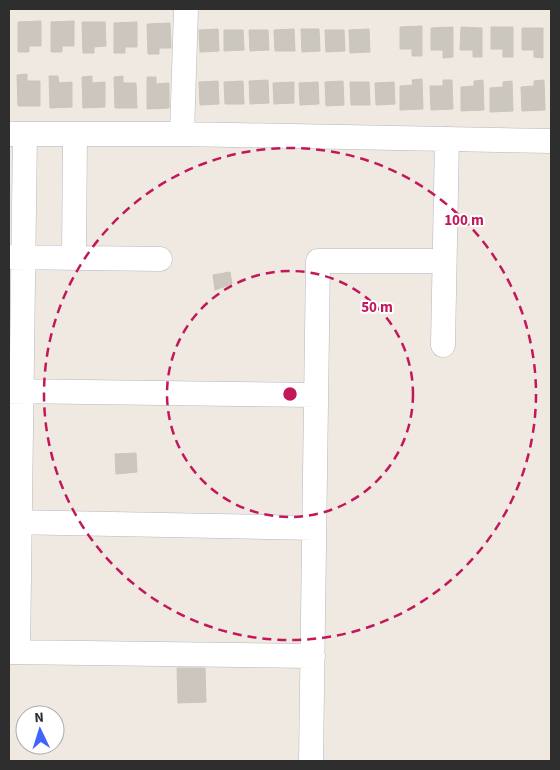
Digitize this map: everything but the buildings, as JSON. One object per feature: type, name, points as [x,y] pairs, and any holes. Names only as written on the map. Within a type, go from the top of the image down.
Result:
[{"type":"street","points":[[182,134],[186,9]]},
{"type":"street","points":[[312,656],[14,652],[17,134],[182,134],[551,140]]},
{"type":"street","points":[[74,258],[75,134]]},
{"type":"street","points":[[443,345],[447,139]]},
{"type":"street","points":[[16,257],[160,259]]},
{"type":"street","points":[[311,761],[318,262],[444,261]]},
{"type":"street","points":[[15,391],[316,395]]},
{"type":"street","points":[[14,523],[314,528]]}]
